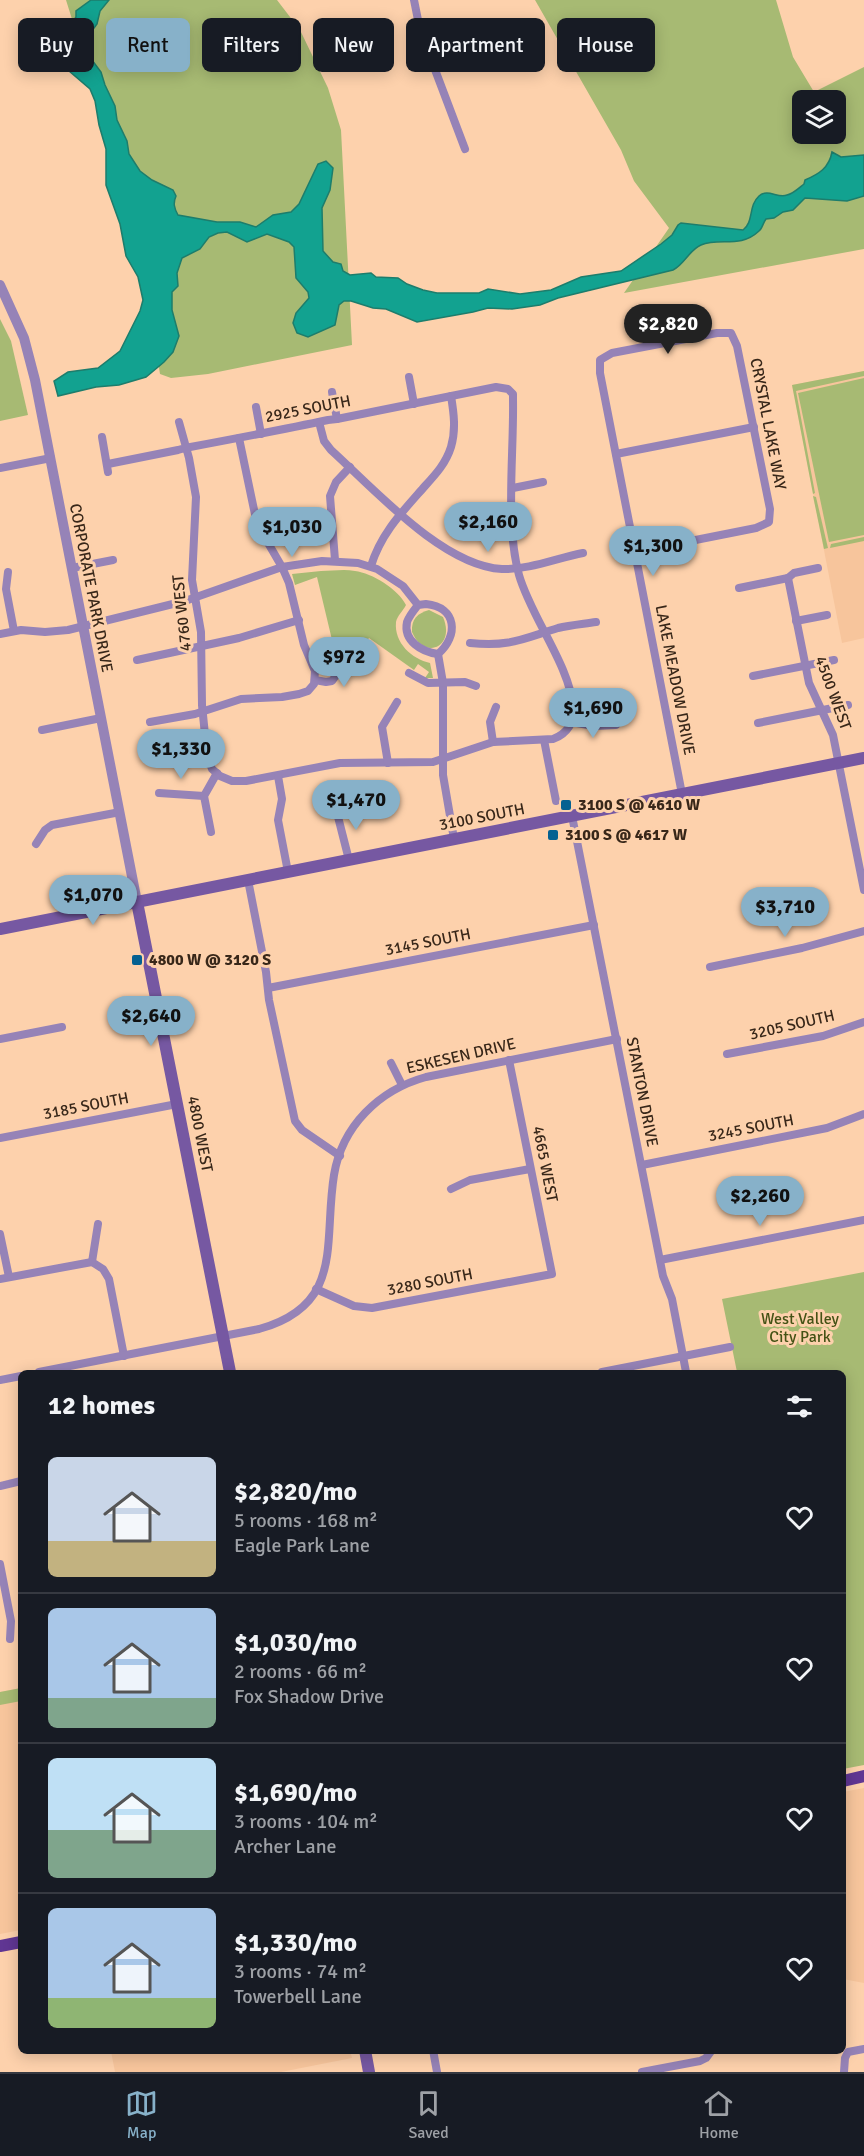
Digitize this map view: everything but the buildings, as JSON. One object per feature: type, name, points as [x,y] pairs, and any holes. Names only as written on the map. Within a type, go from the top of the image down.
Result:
[{"type":"main road","name":"3100 SOUTH","points":[[0,929],[864,758]]},
{"type":"main road","name":"4800 WEST","points":[[138,902],[230,1370]]},
{"type":"main road","points":[[846,1780],[864,1776]]},
{"type":"main road","points":[[0,1946],[18,1943]]},
{"type":"main road","points":[[365,2054],[369,2072]]},
{"type":"street","points":[[414,0],[420,30],[465,149]]},
{"type":"street","name":"CORPORATE PARK DRIVE","points":[[0,285],[18,321],[30,358],[138,902]]},
{"type":"street","name":"LAKE MEADOW DRIVE","points":[[682,794],[600,373],[600,360],[612,353],[717,333],[731,333]]},
{"type":"street","name":"CRYSTAL LAKE WAY","points":[[635,552],[756,528],[769,522],[770,509],[754,427],[737,345],[731,333]]},
{"type":"street","points":[[409,377],[414,404]]},
{"type":"street","name":"2925 SOUTH","points":[[102,437],[108,468],[185,448],[501,387],[508,388],[513,394],[513,488]]},
{"type":"street","points":[[332,392],[337,419]]},
{"type":"street","points":[[371,566],[383,536],[441,468],[448,455],[453,441],[454,424],[451,396]]},
{"type":"street","points":[[256,407],[261,434]]},
{"type":"street","name":"4760 WEST","points":[[178,422],[188,454],[196,497],[192,570],[202,646],[203,712],[207,755],[217,773]]},
{"type":"street","points":[[319,422],[326,444],[350,467],[435,542],[460,557],[503,569],[518,568],[583,553]]},
{"type":"street","points":[[616,454],[754,427]]},
{"type":"street","points":[[150,722],[203,712],[241,699],[282,698],[299,694],[311,688],[315,680],[315,671],[304,645],[294,600],[282,567],[257,524],[239,438]]},
{"type":"street","points":[[0,468],[51,459]]},
{"type":"street","points":[[334,560],[330,496],[336,482],[350,467]]},
{"type":"street","points":[[211,832],[204,796],[217,773],[224,778],[237,781],[278,776],[340,763],[433,762],[493,742],[544,740],[561,735],[572,722],[572,697],[564,674],[529,602],[518,568],[513,535],[513,488],[543,482]]},
{"type":"street","points":[[72,568],[112,560]]},
{"type":"street","points":[[0,634],[14,631],[51,632],[83,626],[195,598],[282,567],[334,560],[371,566],[398,581],[418,605]]},
{"type":"street","points":[[740,588],[788,578],[794,573],[818,568]]},
{"type":"street","points":[[8,572],[6,589],[14,631]]},
{"type":"street","name":"4500 WEST","points":[[788,578],[804,666],[812,691],[833,735],[864,890]]},
{"type":"street","points":[[418,605],[436,606],[445,610],[450,618],[452,629],[450,639],[438,654],[420,649],[412,642],[408,634],[408,621],[418,605]]},
{"type":"street","points":[[796,621],[827,615]]},
{"type":"street","points":[[137,660],[239,638],[298,620]]},
{"type":"street","points":[[470,643],[508,644],[566,626],[596,622]]},
{"type":"street","points":[[315,680],[326,682],[334,679],[353,652]]},
{"type":"street","points":[[438,654],[443,683],[444,788],[454,839]]},
{"type":"street","points":[[753,676],[834,660]]},
{"type":"street","points":[[409,673],[425,682],[465,682],[476,686]]},
{"type":"street","points":[[388,763],[382,727],[397,702]]},
{"type":"street","points":[[758,723],[848,705]]},
{"type":"street","points":[[493,742],[490,722],[496,706]]},
{"type":"street","points":[[42,730],[101,718]]},
{"type":"street","points":[[572,722],[594,726],[616,725]]},
{"type":"street","points":[[544,740],[556,801]]},
{"type":"street","points":[[278,776],[282,799],[278,820],[288,872]]},
{"type":"street","points":[[159,793],[204,796]]},
{"type":"street","points":[[336,809],[349,860]]},
{"type":"street","points":[[36,844],[45,830],[52,825],[120,812]]},
{"type":"street","name":"STANTON DRIVE","points":[[572,816],[660,1260],[672,1299],[686,1370]]},
{"type":"street","points":[[248,880],[295,1121],[302,1130],[340,1156]]},
{"type":"street","name":"3145 SOUTH","points":[[268,988],[594,924]]},
{"type":"street","points":[[710,967],[802,948],[864,931]]},
{"type":"street","name":"3205 SOUTH","points":[[727,1054],[823,1036],[864,1022]]},
{"type":"street","points":[[0,1039],[62,1027]]},
{"type":"street","name":"ESKESEN DRIVE","points":[[223,1337],[278,1323],[304,1305],[316,1289],[328,1261],[333,1182],[340,1156],[353,1128],[366,1111],[383,1096],[402,1085],[438,1074],[617,1040]]},
{"type":"street","name":"4665 WEST","points":[[509,1060],[552,1274]]},
{"type":"street","points":[[392,1063],[402,1085]]},
{"type":"street","name":"3185 SOUTH","points":[[0,1138],[177,1104]]},
{"type":"street","name":"3245 SOUTH","points":[[642,1166],[827,1128],[864,1114]]},
{"type":"street","points":[[451,1189],[470,1180],[530,1168]]},
{"type":"street","points":[[660,1260],[864,1220]]},
{"type":"street","points":[[92,1262],[98,1224]]},
{"type":"street","points":[[0,1234],[4,1278],[92,1262],[103,1269],[109,1279],[124,1356]]},
{"type":"street","name":"3280 SOUTH","points":[[316,1289],[347,1304],[372,1308],[552,1274]]},
{"type":"street","points":[[50,1370],[223,1337]]},
{"type":"street","points":[[612,1370],[730,1347]]},
{"type":"street","points":[[0,1380],[18,1377]]},
{"type":"street","points":[[0,1486],[18,1482]]},
{"type":"street","points":[[0,1564],[11,1621],[10,1639]]},
{"type":"street","points":[[844,2072],[848,2052],[864,2049]]},
{"type":"street","points":[[434,2054],[437,2072]]},
{"type":"street","points":[[642,2072],[700,2061],[709,2054]]},
{"type":"shaded area","points":[[864,371],[864,638],[842,643],[792,385]]},
{"type":"shaded area","points":[[18,1689],[18,1931],[0,1934],[0,1692]]},
{"type":"shaded area","points":[[864,1788],[864,1983],[846,1980],[846,1791]]},
{"type":"shaded area","points":[[112,2054],[351,2054],[352,2058],[281,2072],[115,2072]]},
{"type":"green space","points":[[66,0],[277,0],[291,18],[202,18],[202,72],[301,72],[301,32],[313,57],[313,72],[320,72],[328,88],[341,130],[352,345],[208,374],[171,378],[160,374],[125,142],[92,72],[94,18],[72,18]]},
{"type":"green space","points":[[535,0],[776,0],[793,57],[813,90],[792,90],[792,144],[846,144],[846,90],[818,90],[864,67],[864,249],[624,293],[669,228],[634,181],[621,150],[576,72],[655,72],[655,18],[557,18],[557,38]]},
{"type":"green space","points":[[0,319],[11,341],[28,415],[0,421]]},
{"type":"green space","points":[[864,371],[864,376],[796,391],[815,493],[813,494],[792,385]]},
{"type":"green space","points":[[864,378],[864,535],[829,542],[798,393]]},
{"type":"green space","points":[[813,496],[816,497],[828,548],[824,549]]},
{"type":"green space","points":[[864,537],[864,541],[830,548],[831,544]]},
{"type":"green space","points":[[321,571],[362,572],[384,583],[397,593],[406,605],[396,622],[398,637],[411,654],[430,663],[433,678],[425,678],[429,672],[418,664],[414,670],[369,638],[358,653],[350,648],[338,665],[317,577],[295,585],[292,574]]},
{"type":"green space","points":[[429,610],[443,617],[446,627],[442,643],[431,648],[417,641],[412,632],[416,617]]},
{"type":"green space","name":"West Valley City Park","points":[[864,1272],[864,1765],[846,1768],[846,1370],[737,1370],[722,1299]]},
{"type":"green space","points":[[18,1689],[18,1702],[0,1705],[0,1692]]},
{"type":"water","points":[[91,0],[109,0],[100,11],[94,28],[94,18],[75,18],[76,11]]},
{"type":"water","points":[[94,63],[101,72],[115,106],[117,120],[127,141],[129,154],[140,171],[152,180],[173,190],[176,196],[174,206],[178,215],[217,222],[240,222],[256,227],[273,215],[291,212],[299,204],[318,164],[326,161],[333,168],[330,190],[322,208],[323,251],[333,262],[341,264],[343,271],[350,275],[371,273],[376,277],[398,278],[407,284],[437,293],[479,293],[488,289],[520,294],[551,290],[581,277],[621,271],[661,244],[681,223],[743,230],[749,223],[753,204],[759,196],[766,193],[784,196],[794,192],[804,184],[805,180],[823,170],[832,152],[841,157],[864,155],[864,196],[847,201],[805,198],[793,210],[766,219],[760,230],[745,240],[708,243],[697,247],[673,270],[558,298],[540,305],[512,309],[488,308],[417,322],[386,309],[344,301],[339,305],[335,325],[308,337],[297,333],[293,323],[296,313],[309,298],[308,292],[296,278],[294,247],[289,242],[267,234],[247,242],[227,232],[218,233],[209,237],[200,249],[182,258],[177,273],[178,286],[172,292],[172,310],[179,336],[173,352],[164,362],[146,377],[119,385],[96,387],[58,396],[54,381],[68,372],[98,368],[120,351],[143,300],[138,277],[126,256],[120,224],[106,185],[106,149],[90,89],[70,72],[94,72]]},
{"type":"place","name":"3100 S @ 4610 W","points":[[566,805]]},
{"type":"place","name":"3100 S @ 4617 W","points":[[553,835]]},
{"type":"place","name":"4800 W @ 3120 S","points":[[137,960]]}]
